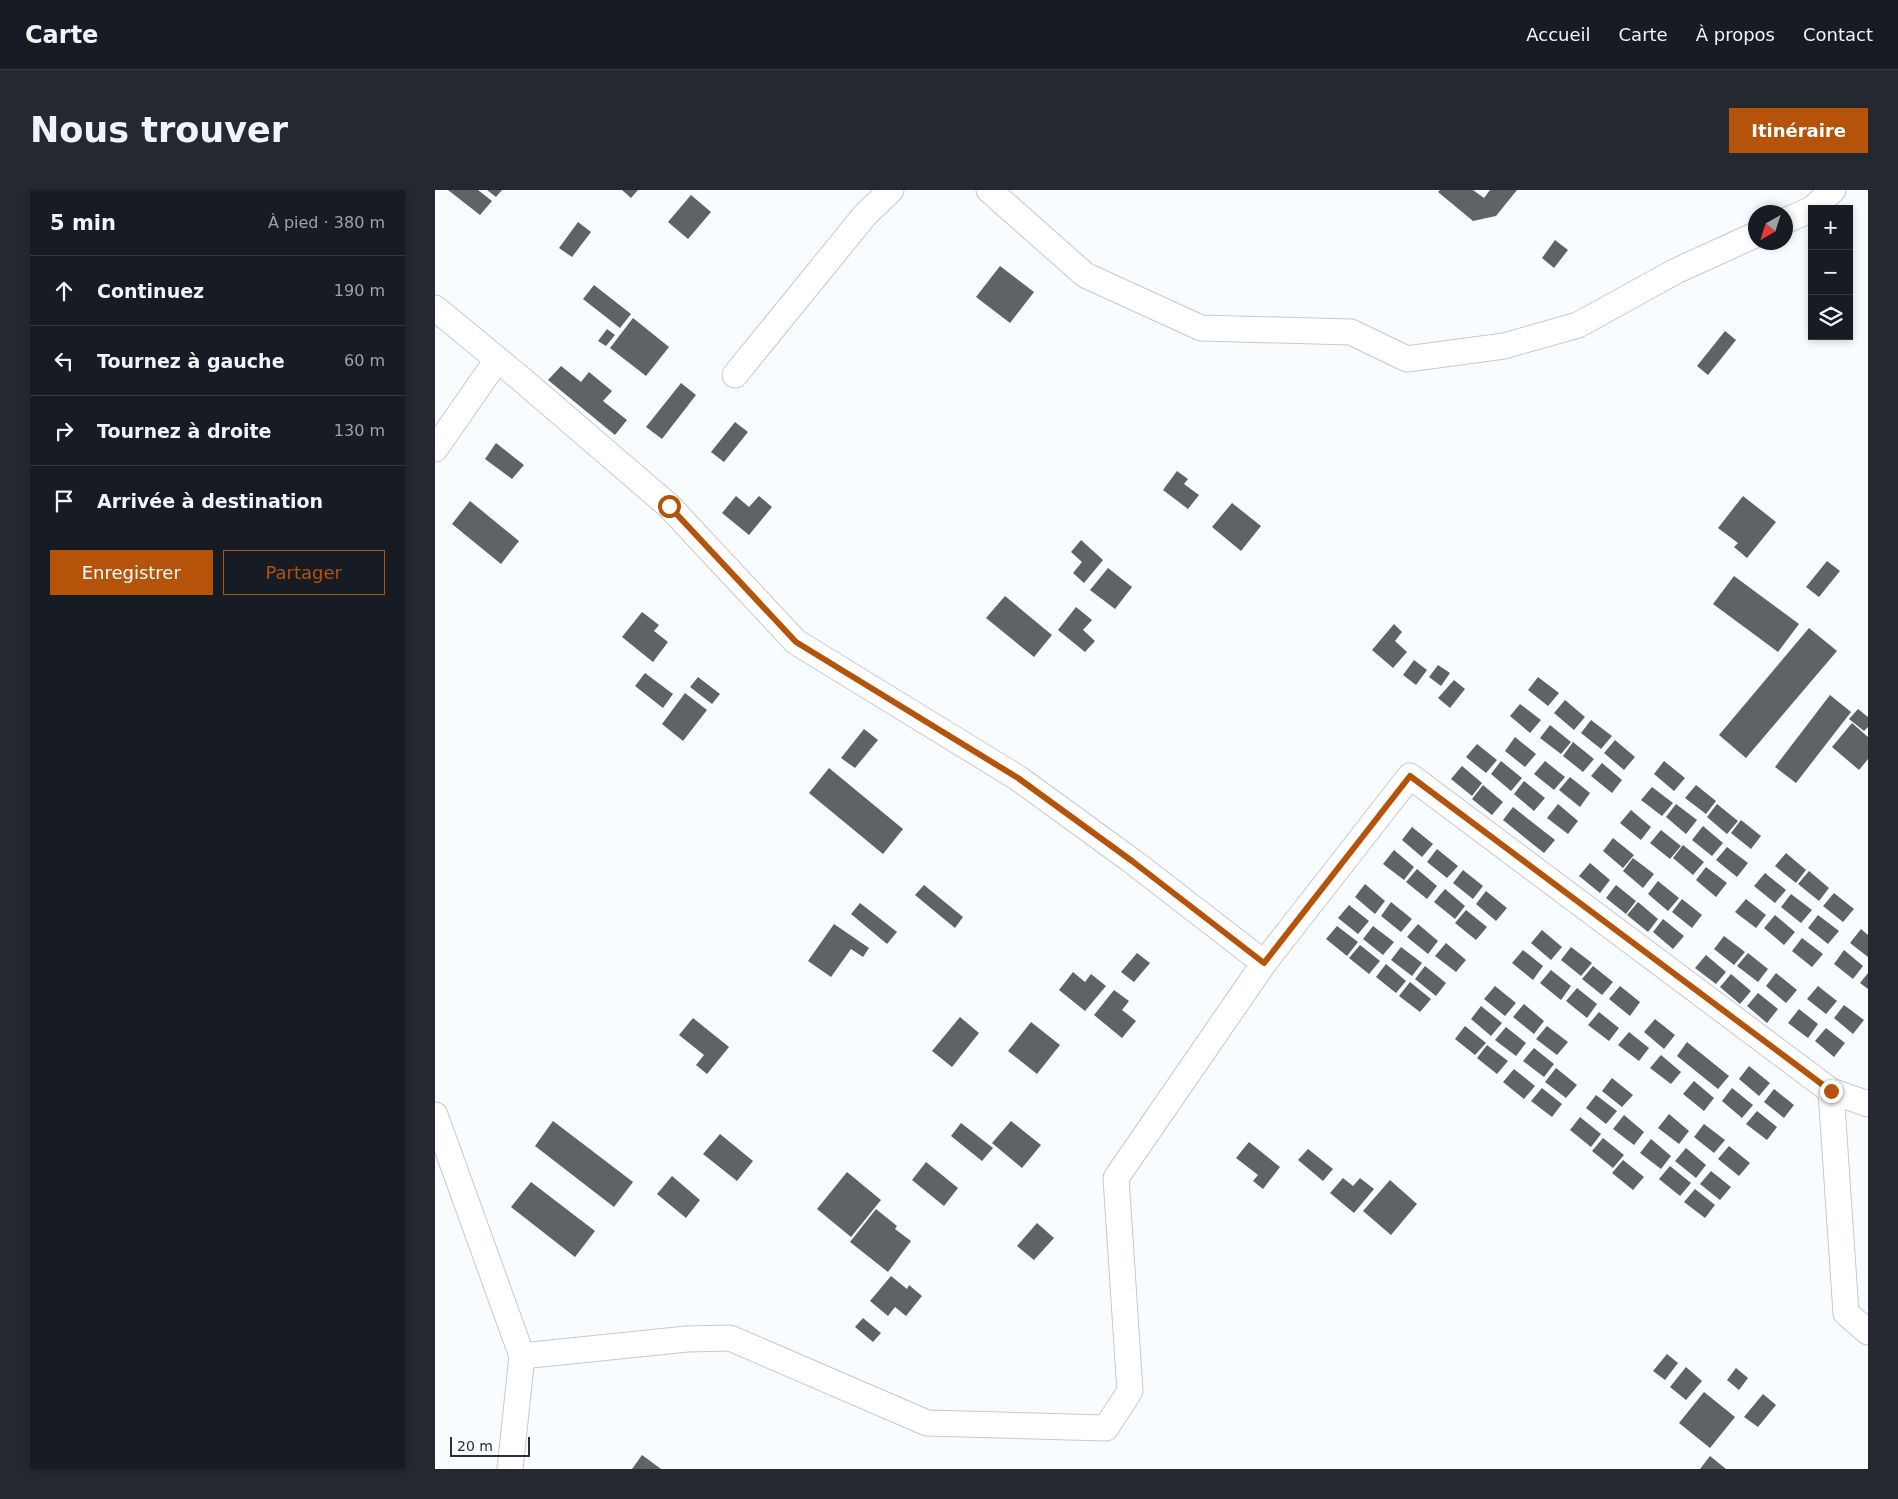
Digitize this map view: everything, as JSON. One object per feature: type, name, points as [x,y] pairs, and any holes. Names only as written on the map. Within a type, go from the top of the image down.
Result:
[{"type":"street","points":[[735,375],[865,215],[891,190]]},
{"type":"street","points":[[989,190],[1085,275],[1201,328],[1351,332],[1407,359],[1503,346],[1578,324],[1676,271],[1748,238]]},
{"type":"street","points":[[1816,205],[1833,190]]},
{"type":"street","points":[[1793,217],[1808,211]]},
{"type":"street","points":[[435,308],[669,506],[796,642],[1018,778],[1132,861],[1264,963]]},
{"type":"street","points":[[435,449],[497,360]]},
{"type":"street","points":[[522,1356],[687,1338],[730,1338],[927,1423],[1106,1428],[1130,1391],[1116,1178],[1264,963],[1410,776],[1831,1091],[1868,1104]]},
{"type":"street","points":[[1831,1091],[1846,1313],[1868,1332]]},
{"type":"street","points":[[435,1115],[522,1356],[510,1469]]},
{"type":"building","points":[[448,190],[478,190],[492,201],[480,215]]},
{"type":"building","points":[[487,190],[502,190],[496,197]]},
{"type":"building","points":[[622,190],[638,190],[631,198]]},
{"type":"building","points":[[1440,190],[1473,190],[1484,198],[1490,190],[1517,190],[1496,216],[1473,221],[1438,192]]},
{"type":"building","points":[[691,195],[711,212],[688,239],[668,222]]},
{"type":"building","points":[[578,222],[591,232],[572,257],[559,248]]},
{"type":"building","points":[[1555,240],[1568,250],[1554,268],[1542,258]]},
{"type":"building","points":[[1000,266],[1034,292],[1010,323],[976,297]]},
{"type":"building","points":[[594,285],[631,314],[620,328],[583,299]]},
{"type":"building","points":[[633,318],[669,347],[646,376],[610,348]]},
{"type":"building","points":[[607,329],[615,335],[606,346],[598,341]]},
{"type":"building","points":[[1725,331],[1736,340],[1708,375],[1697,366]]},
{"type":"building","points":[[561,366],[581,382],[589,372],[612,391],[603,401],[627,420],[615,435],[548,380]]},
{"type":"building","points":[[681,383],[696,395],[662,439],[646,427]]},
{"type":"building","points":[[735,422],[748,432],[724,462],[711,452]]},
{"type":"building","points":[[496,443],[524,465],[512,479],[485,459]]},
{"type":"building","points":[[1177,471],[1188,479],[1184,484],[1199,495],[1188,509],[1163,490]]},
{"type":"building","points":[[736,496],[749,507],[759,496],[772,507],[749,535],[722,513]]},
{"type":"building","points":[[1743,496],[1776,522],[1747,558],[1734,547],[1738,543],[1718,528]]},
{"type":"building","points":[[470,501],[519,541],[501,564],[452,524]]},
{"type":"building","points":[[1232,503],[1261,526],[1241,551],[1212,527]]},
{"type":"building","points":[[1081,540],[1103,560],[1084,583],[1073,573],[1082,562],[1071,552]]},
{"type":"building","points":[[1827,561],[1840,571],[1819,597],[1806,587]]},
{"type":"building","points":[[1108,568],[1132,587],[1115,609],[1090,590]]},
{"type":"building","points":[[1734,576],[1799,624],[1778,652],[1713,604]]},
{"type":"building","points":[[1005,596],[1052,635],[1034,657],[986,618]]},
{"type":"building","points":[[1076,607],[1092,620],[1083,630],[1095,641],[1085,652],[1058,630]]},
{"type":"building","points":[[642,612],[659,625],[654,631],[668,642],[653,662],[622,637]]},
{"type":"building","points":[[1394,624],[1402,632],[1395,641],[1407,652],[1393,668],[1372,650]]},
{"type":"building","points":[[1809,628],[1837,651],[1746,758],[1719,735]]},
{"type":"building","points":[[1414,660],[1427,670],[1416,685],[1403,675]]},
{"type":"building","points":[[1438,665],[1450,673],[1441,686],[1429,677]]},
{"type":"building","points":[[645,673],[673,694],[663,708],[635,686]]},
{"type":"building","points":[[698,677],[720,694],[712,704],[690,687]]},
{"type":"building","points":[[1538,677],[1559,693],[1548,706],[1528,690]]},
{"type":"building","points":[[1454,680],[1465,689],[1450,708],[1438,698]]},
{"type":"building","points":[[685,693],[707,710],[683,741],[662,724]]},
{"type":"building","points":[[1830,695],[1851,712],[1796,783],[1775,767]]},
{"type":"building","points":[[1565,700],[1585,717],[1574,730],[1554,713]]},
{"type":"building","points":[[1520,704],[1541,720],[1530,733],[1510,716]]},
{"type":"building","points":[[1858,709],[1868,717],[1868,727],[1864,731],[1849,719]]},
{"type":"building","points":[[1591,720],[1612,736],[1601,749],[1581,733]]},
{"type":"building","points":[[1852,723],[1868,737],[1868,759],[1859,770],[1832,747]]},
{"type":"building","points":[[1550,725],[1571,742],[1561,754],[1540,738]]},
{"type":"building","points":[[864,729],[878,740],[855,768],[841,758]]},
{"type":"building","points":[[1515,737],[1536,754],[1525,767],[1505,751]]},
{"type":"building","points":[[1615,740],[1635,757],[1624,770],[1604,753]]},
{"type":"building","points":[[1573,742],[1594,759],[1583,772],[1563,756]]},
{"type":"building","points":[[1477,744],[1497,760],[1486,773],[1466,757]]},
{"type":"building","points":[[1501,761],[1522,778],[1511,791],[1491,774]]},
{"type":"building","points":[[1545,761],[1565,777],[1554,790],[1534,774]]},
{"type":"building","points":[[1664,761],[1685,778],[1674,791],[1654,774]]},
{"type":"building","points":[[1602,763],[1622,780],[1612,793],[1591,776]]},
{"type":"building","points":[[1462,766],[1482,783],[1472,796],[1451,779]]},
{"type":"building","points":[[829,768],[903,829],[883,854],[809,793]]},
{"type":"building","points":[[1570,777],[1590,793],[1580,807],[1559,790]]},
{"type":"building","points":[[1524,781],[1545,798],[1534,811],[1514,794]]},
{"type":"building","points":[[1483,785],[1503,802],[1492,815],[1472,799]]},
{"type":"building","points":[[1696,785],[1716,801],[1706,814],[1685,798]]},
{"type":"building","points":[[1652,787],[1673,803],[1662,816],[1641,800]]},
{"type":"building","points":[[1558,804],[1578,821],[1568,834],[1547,818]]},
{"type":"building","points":[[1676,804],[1697,820],[1686,834],[1666,817]]},
{"type":"building","points":[[1717,804],[1738,821],[1727,834],[1707,817]]},
{"type":"building","points":[[1513,807],[1555,840],[1544,853],[1503,820]]},
{"type":"building","points":[[1631,810],[1651,827],[1641,840],[1620,823]]},
{"type":"building","points":[[1741,820],[1761,836],[1751,849],[1731,833]]},
{"type":"building","points":[[1703,826],[1723,843],[1712,856],[1692,840]]},
{"type":"building","points":[[1412,827],[1433,844],[1422,857],[1402,840]]},
{"type":"building","points":[[1661,830],[1681,846],[1670,859],[1650,843]]},
{"type":"building","points":[[1613,838],[1634,855],[1623,868],[1603,851]]},
{"type":"building","points":[[1683,845],[1704,862],[1693,875],[1673,858]]},
{"type":"building","points":[[1727,847],[1748,863],[1737,877],[1716,860]]},
{"type":"building","points":[[1437,849],[1458,866],[1447,878],[1427,862]]},
{"type":"building","points":[[1394,850],[1414,867],[1404,880],[1383,864]]},
{"type":"building","points":[[1786,853],[1806,870],[1796,883],[1775,866]]},
{"type":"building","points":[[1633,858],[1654,874],[1643,888],[1623,871]]},
{"type":"building","points":[[1590,863],[1610,880],[1600,893],[1579,876]]},
{"type":"building","points":[[1706,867],[1727,883],[1716,897],[1696,880]]},
{"type":"building","points":[[1417,869],[1437,886],[1427,899],[1406,882]]},
{"type":"building","points":[[1463,870],[1483,886],[1473,899],[1453,883]]},
{"type":"building","points":[[1809,871],[1829,888],[1819,901],[1798,884]]},
{"type":"building","points":[[1765,873],[1786,890],[1775,903],[1754,886]]},
{"type":"building","points":[[1658,881],[1679,898],[1668,911],[1648,894]]},
{"type":"building","points":[[1365,884],[1385,901],[1375,914],[1355,897]]},
{"type":"building","points":[[924,885],[963,917],[955,928],[915,895]]},
{"type":"building","points":[[1616,885],[1636,901],[1626,914],[1606,898]]},
{"type":"building","points":[[1445,889],[1465,906],[1455,919],[1434,902]]},
{"type":"building","points":[[1486,891],[1507,908],[1496,921],[1476,904]]},
{"type":"building","points":[[1834,893],[1854,909],[1843,922],[1823,906]]},
{"type":"building","points":[[1791,894],[1812,910],[1801,923],[1781,907]]},
{"type":"building","points":[[1682,899],[1702,915],[1692,928],[1672,912]]},
{"type":"building","points":[[1746,899],[1766,915],[1756,928],[1735,912]]},
{"type":"building","points":[[1391,902],[1412,919],[1401,932],[1381,916]]},
{"type":"building","points":[[1638,902],[1658,919],[1648,932],[1627,915]]},
{"type":"building","points":[[860,903],[897,932],[887,944],[851,914]]},
{"type":"building","points":[[1349,905],[1369,921],[1358,934],[1338,918]]},
{"type":"building","points":[[1466,910],[1487,927],[1476,940],[1455,923]]},
{"type":"building","points":[[1775,915],[1795,932],[1784,945],[1764,928]]},
{"type":"building","points":[[1818,915],[1839,931],[1828,944],[1808,928]]},
{"type":"building","points":[[1663,919],[1684,936],[1673,949],[1653,932]]},
{"type":"building","points":[[834,924],[869,948],[863,957],[851,949],[831,977],[808,961]]},
{"type":"building","points":[[1418,924],[1438,941],[1428,954],[1407,937]]},
{"type":"building","points":[[1337,926],[1358,942],[1347,956],[1326,939]]},
{"type":"building","points":[[1373,926],[1394,942],[1383,955],[1363,939]]},
{"type":"building","points":[[1861,929],[1868,935],[1868,957],[1850,943]]},
{"type":"building","points":[[1542,930],[1562,947],[1551,960],[1531,943]]},
{"type":"building","points":[[1724,936],[1745,952],[1734,965],[1714,949]]},
{"type":"building","points":[[1802,938],[1823,954],[1812,967],[1792,951]]},
{"type":"building","points":[[1446,943],[1466,960],[1456,972],[1435,956]]},
{"type":"building","points":[[1360,945],[1380,961],[1369,974],[1349,958]]},
{"type":"building","points":[[1401,947],[1422,963],[1412,976],[1391,960]]},
{"type":"building","points":[[1571,947],[1592,963],[1581,976],[1561,960]]},
{"type":"building","points":[[1523,950],[1543,966],[1533,980],[1512,963]]},
{"type":"building","points":[[1844,950],[1863,966],[1853,979],[1834,964]]},
{"type":"building","points":[[1137,953],[1150,963],[1134,982],[1121,972]]},
{"type":"building","points":[[1748,953],[1768,969],[1758,982],[1737,966]]},
{"type":"building","points":[[1706,955],[1726,972],[1716,984],[1695,968]]},
{"type":"building","points":[[1386,964],[1406,981],[1396,993],[1376,977]]},
{"type":"building","points":[[1425,966],[1446,983],[1436,996],[1415,979]]},
{"type":"building","points":[[1593,966],[1613,982],[1602,995],[1582,979]]},
{"type":"building","points":[[1551,970],[1571,986],[1561,1000],[1540,983]]},
{"type":"building","points":[[1073,972],[1085,982],[1091,974],[1106,986],[1085,1011],[1059,990]]},
{"type":"building","points":[[1776,973],[1797,990],[1786,1003],[1766,986]]},
{"type":"building","points":[[1868,973],[1868,989],[1860,983]]},
{"type":"building","points":[[1731,974],[1751,991],[1740,1004],[1720,987]]},
{"type":"building","points":[[1410,982],[1431,999],[1420,1012],[1399,996]]},
{"type":"building","points":[[1495,986],[1516,1003],[1505,1016],[1484,999]]},
{"type":"building","points":[[1620,986],[1640,1002],[1630,1016],[1609,999]]},
{"type":"building","points":[[1818,986],[1837,1001],[1826,1014],[1807,999]]},
{"type":"building","points":[[1577,988],[1597,1004],[1587,1018],[1566,1001]]},
{"type":"building","points":[[1114,990],[1129,1001],[1122,1010],[1136,1021],[1122,1038],[1094,1015]]},
{"type":"building","points":[[1758,993],[1778,1009],[1767,1023],[1747,1006]]},
{"type":"building","points":[[1524,1004],[1544,1021],[1534,1034],[1513,1017]]},
{"type":"building","points":[[1844,1005],[1864,1020],[1853,1034],[1834,1018]]},
{"type":"building","points":[[1481,1006],[1502,1023],[1491,1036],[1471,1019]]},
{"type":"building","points":[[1799,1009],[1818,1024],[1808,1038],[1788,1023]]},
{"type":"building","points":[[1599,1012],[1619,1028],[1609,1041],[1588,1025]]},
{"type":"building","points":[[960,1017],[979,1033],[952,1067],[932,1051]]},
{"type":"building","points":[[693,1018],[729,1047],[707,1074],[696,1065],[704,1055],[679,1035]]},
{"type":"building","points":[[1655,1019],[1675,1035],[1664,1049],[1644,1032]]},
{"type":"building","points":[[1031,1022],[1060,1045],[1037,1074],[1008,1051]]},
{"type":"building","points":[[1465,1026],[1486,1043],[1475,1055],[1455,1039]]},
{"type":"building","points":[[1547,1026],[1568,1042],[1557,1055],[1536,1039]]},
{"type":"building","points":[[1506,1027],[1526,1043],[1516,1056],[1495,1040]]},
{"type":"building","points":[[1826,1028],[1845,1043],[1834,1057],[1815,1041]]},
{"type":"building","points":[[1629,1032],[1649,1048],[1639,1061],[1618,1045]]},
{"type":"building","points":[[1687,1042],[1729,1076],[1718,1089],[1677,1056]]},
{"type":"building","points":[[1487,1045],[1508,1061],[1497,1074],[1477,1058]]},
{"type":"building","points":[[1534,1048],[1554,1064],[1544,1077],[1523,1061]]},
{"type":"building","points":[[1661,1055],[1681,1072],[1671,1084],[1650,1068]]},
{"type":"building","points":[[1749,1066],[1770,1083],[1759,1096],[1739,1079]]},
{"type":"building","points":[[1556,1068],[1577,1085],[1566,1098],[1545,1082]]},
{"type":"building","points":[[1514,1069],[1535,1086],[1524,1099],[1503,1082]]},
{"type":"building","points":[[1612,1078],[1633,1095],[1622,1107],[1602,1091]]},
{"type":"building","points":[[1694,1081],[1714,1098],[1704,1111],[1683,1094]]},
{"type":"building","points":[[1542,1088],[1562,1104],[1552,1117],[1531,1101]]},
{"type":"building","points":[[1732,1088],[1753,1105],[1742,1118],[1722,1101]]},
{"type":"building","points":[[1774,1089],[1794,1105],[1784,1118],[1764,1102]]},
{"type":"building","points":[[1596,1095],[1617,1111],[1606,1124],[1586,1108]]},
{"type":"building","points":[[1757,1111],[1777,1127],[1767,1140],[1746,1124]]},
{"type":"building","points":[[1669,1114],[1689,1131],[1679,1144],[1658,1128]]},
{"type":"building","points":[[1624,1115],[1644,1132],[1634,1145],[1613,1129]]},
{"type":"building","points":[[1580,1117],[1601,1134],[1591,1147],[1570,1130]]},
{"type":"building","points":[[553,1121],[633,1182],[614,1207],[535,1146]]},
{"type":"building","points":[[1011,1121],[1041,1145],[1022,1168],[992,1143]]},
{"type":"building","points":[[961,1123],[993,1148],[982,1161],[951,1136]]},
{"type":"building","points":[[1704,1124],[1725,1140],[1714,1153],[1694,1137]]},
{"type":"building","points":[[720,1134],[753,1161],[737,1181],[703,1154]]},
{"type":"building","points":[[1603,1138],[1624,1155],[1613,1168],[1592,1151]]},
{"type":"building","points":[[1651,1139],[1671,1156],[1661,1169],[1640,1153]]},
{"type":"building","points":[[1249,1142],[1280,1167],[1263,1189],[1253,1181],[1258,1175],[1236,1158]]},
{"type":"building","points":[[1729,1146],[1750,1163],[1739,1176],[1718,1159]]},
{"type":"building","points":[[1686,1148],[1706,1165],[1696,1178],[1675,1161]]},
{"type":"building","points":[[1308,1149],[1333,1169],[1323,1181],[1298,1160]]},
{"type":"building","points":[[1623,1160],[1644,1177],[1633,1190],[1612,1173]]},
{"type":"building","points":[[926,1162],[958,1188],[944,1206],[912,1180]]},
{"type":"building","points":[[1670,1166],[1691,1183],[1680,1196],[1659,1179]]},
{"type":"building","points":[[1711,1171],[1731,1187],[1720,1200],[1700,1184]]},
{"type":"building","points":[[847,1172],[881,1200],[851,1237],[817,1209]]},
{"type":"building","points":[[672,1176],[700,1200],[686,1218],[657,1194]]},
{"type":"building","points":[[1343,1178],[1353,1186],[1360,1178],[1374,1189],[1354,1213],[1330,1193]]},
{"type":"building","points":[[1390,1180],[1417,1204],[1391,1235],[1363,1211]]},
{"type":"building","points":[[531,1182],[595,1231],[575,1257],[511,1207]]},
{"type":"building","points":[[1695,1189],[1715,1205],[1705,1218],[1684,1202]]},
{"type":"building","points":[[876,1209],[897,1226],[895,1229],[911,1241],[888,1272],[850,1242]]},
{"type":"building","points":[[1037,1223],[1054,1238],[1034,1260],[1017,1246]]},
{"type":"building","points":[[891,1276],[907,1289],[909,1285],[922,1296],[906,1316],[895,1307],[888,1316],[870,1301]]},
{"type":"building","points":[[863,1318],[881,1333],[873,1342],[855,1327]]},
{"type":"building","points":[[1667,1354],[1678,1363],[1665,1380],[1653,1371]]},
{"type":"building","points":[[1686,1367],[1702,1381],[1686,1400],[1670,1387]]},
{"type":"building","points":[[1736,1368],[1748,1378],[1739,1390],[1727,1380]]},
{"type":"building","points":[[1704,1392],[1735,1417],[1710,1448],[1679,1423]]},
{"type":"building","points":[[1763,1394],[1776,1405],[1758,1427],[1744,1417]]},
{"type":"building","points":[[642,1455],[661,1469],[632,1469]]},
{"type":"building","points":[[1710,1456],[1726,1469],[1700,1469]]},
{"type":"route","points":[[669,506],[796,642],[1018,778],[1132,861],[1264,963],[1410,776],[1831,1091]]}]
